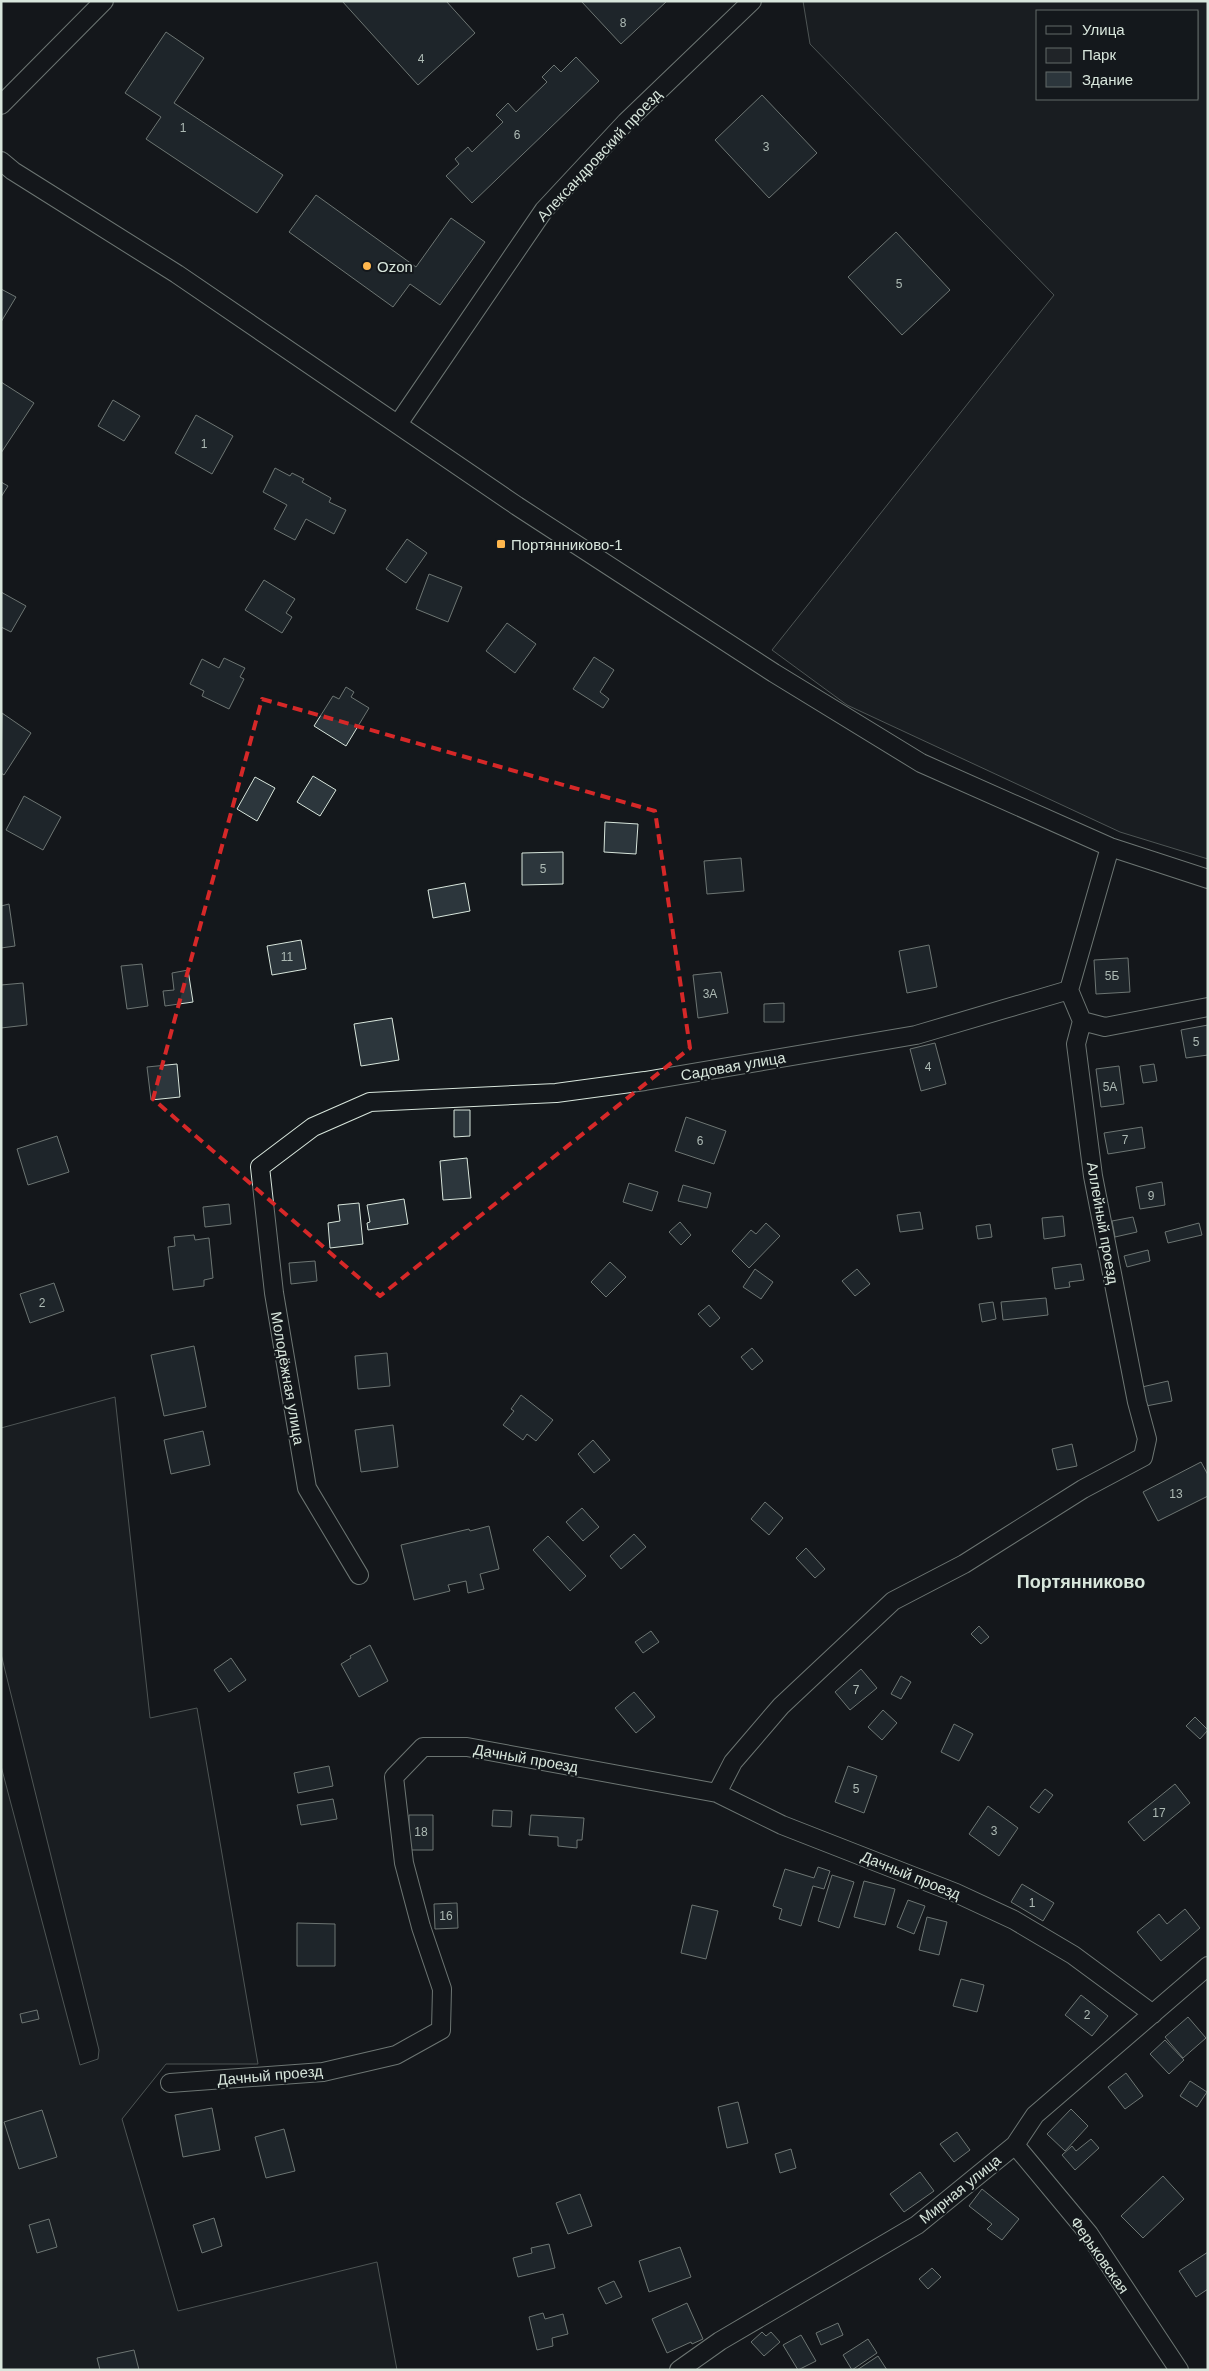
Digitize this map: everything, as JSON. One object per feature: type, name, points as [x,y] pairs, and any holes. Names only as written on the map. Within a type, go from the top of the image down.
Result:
[{"type":"street","points":[[1,105],[104,1]]},
{"type":"street","name":"Александровский проезд","points":[[398,424],[544,210],[626,122],[752,1]]},
{"type":"street","points":[[1,161],[13,171],[177,274],[517,506],[774,673],[921,762],[1110,847],[1208,879]]},
{"type":"street","points":[[1110,847],[1069,990],[1082,1021],[1105,1027],[1208,1007]]},
{"type":"street","name":"Садовая улица","points":[[260,1166],[313,1127],[370,1102],[556,1093],[645,1081],[916,1035],[1069,990]]},
{"type":"street","name":"Аллейный проезд","points":[[717,1793],[733,1762],[781,1706],[893,1600],[964,1564],[1084,1489],[1143,1456],[1147,1439],[1137,1402],[1093,1176],[1076,1044],[1082,1021]]},
{"type":"street","name":"Молодёжная улица","points":[[260,1166],[274,1293],[307,1488],[359,1575]]},
{"type":"street","name":"Дачный проезд","points":[[170,2083],[323,2072],[396,2055],[441,2030],[442,1989],[421,1927],[404,1863],[394,1777],[423,1746],[467,1747],[717,1793],[782,1825],[956,1893],[1014,1920],[1073,1954],[1153,2014]]},
{"type":"street","name":"Мирная улица","points":[[679,2370],[720,2342],[917,2225],[1015,2145],[1035,2115],[1208,1966]]},
{"type":"street","name":"Ферьковская","points":[[1015,2145],[1088,2234],[1179,2370]]},
{"type":"highlighted area","points":[[262,699],[655,811],[690,1048],[380,1296],[153,1099]]},
{"type":"green space","points":[[803,1],[1208,1],[1208,859],[1120,832],[847,705],[772,650],[1054,295],[810,44]]},
{"type":"green space","points":[[115,1397],[150,1718],[197,1708],[258,2064],[166,2064],[122,2119],[178,2311],[377,2262],[397,2370],[1,2370],[1,1766],[80,2065],[98,2059],[99,2050],[1,1654],[1,1428]]},
{"type":"building","points":[[342,1],[446,1],[475,33],[418,85]]},
{"type":"building","points":[[581,1],[667,1],[621,44]]},
{"type":"building","points":[[166,32],[204,58],[174,103],[283,175],[257,213],[146,139],[161,117],[125,93]]},
{"type":"building","points":[[576,57],[599,81],[472,203],[446,176],[459,164],[455,159],[468,147],[472,152],[503,122],[496,115],[508,103],[516,112],[547,82],[542,77],[554,65],[561,72]]},
{"type":"building","points":[[762,95],[817,153],[769,198],[715,140]]},
{"type":"building","points":[[316,195],[416,267],[451,218],[485,242],[440,305],[410,284],[393,307],[289,232]]},
{"type":"building","points":[[896,232],[950,290],[902,335],[848,277]]},
{"type":"building","points":[[1,289],[16,297],[1,322]]},
{"type":"building","points":[[1,382],[34,403],[1,453]]},
{"type":"building","points":[[113,400],[140,416],[124,441],[98,426]]},
{"type":"building","points":[[196,415],[233,436],[212,474],[175,453]]},
{"type":"building","points":[[275,468],[290,476],[292,473],[304,479],[302,482],[331,498],[329,502],[346,510],[334,534],[306,519],[295,540],[274,529],[287,505],[263,492]]},
{"type":"building","points":[[1,482],[8,486],[1,497]]},
{"type":"building","points":[[407,539],[427,553],[406,583],[386,569]]},
{"type":"building","points":[[429,574],[462,587],[448,622],[416,609]]},
{"type":"building","points":[[264,580],[295,599],[286,613],[292,617],[282,633],[245,610]]},
{"type":"building","points":[[1,592],[26,606],[11,632],[1,627]]},
{"type":"building","points":[[507,623],[536,644],[515,673],[486,651]]},
{"type":"building","points":[[594,657],[614,670],[600,692],[609,699],[603,708],[573,689]]},
{"type":"building","points":[[224,658],[245,668],[240,677],[244,679],[229,709],[202,696],[204,691],[190,684],[202,659],[219,668]]},
{"type":"building","points":[[346,687],[354,692],[351,697],[369,708],[346,746],[314,726],[333,696],[339,699]]},
{"type":"building","points":[[2,713],[31,733],[4,775],[1,773]]},
{"type":"building","points":[[313,776],[336,790],[320,816],[297,802]]},
{"type":"building","points":[[255,777],[275,788],[257,821],[237,809]]},
{"type":"building","points":[[24,796],[61,817],[43,850],[6,830]]},
{"type":"building","points":[[605,822],[638,824],[636,854],[604,852]]},
{"type":"building","points":[[563,852],[563,884],[522,885],[522,853]]},
{"type":"building","points":[[741,858],[744,891],[707,894],[704,861]]},
{"type":"building","points":[[465,883],[470,911],[433,918],[428,890]]},
{"type":"building","points":[[9,904],[15,946],[1,948],[1,906]]},
{"type":"building","points":[[301,940],[306,969],[272,975],[267,946]]},
{"type":"building","points":[[929,945],[937,987],[907,993],[899,951]]},
{"type":"building","points":[[1128,958],[1130,992],[1096,994],[1094,960]]},
{"type":"building","points":[[142,964],[148,1006],[127,1009],[121,966]]},
{"type":"building","points":[[188,970],[193,1002],[165,1006],[163,991],[174,990],[172,973]]},
{"type":"building","points":[[721,972],[728,1013],[698,1018],[693,975]]},
{"type":"building","points":[[23,983],[27,1025],[1,1028],[1,985]]},
{"type":"building","points":[[784,1003],[784,1022],[764,1022],[764,1004]]},
{"type":"building","points":[[392,1018],[399,1060],[361,1066],[354,1024]]},
{"type":"building","points":[[1208,1025],[1208,1055],[1186,1058],[1181,1030]]},
{"type":"building","points":[[935,1043],[946,1084],[921,1091],[910,1049]]},
{"type":"building","points":[[177,1064],[180,1097],[151,1100],[147,1067]]},
{"type":"building","points":[[1154,1064],[1157,1081],[1143,1083],[1140,1066]]},
{"type":"building","points":[[1119,1066],[1124,1104],[1101,1107],[1096,1069]]},
{"type":"building","points":[[454,1110],[470,1110],[470,1136],[454,1137]]},
{"type":"building","points":[[686,1117],[726,1131],[714,1164],[675,1151]]},
{"type":"building","points":[[1142,1127],[1145,1148],[1108,1154],[1104,1133]]},
{"type":"building","points":[[57,1136],[69,1172],[28,1185],[17,1149]]},
{"type":"building","points":[[467,1158],[471,1198],[443,1200],[440,1161]]},
{"type":"building","points":[[1162,1182],[1165,1205],[1140,1209],[1136,1187]]},
{"type":"building","points":[[629,1183],[658,1192],[652,1211],[623,1202]]},
{"type":"building","points":[[683,1185],[711,1193],[707,1208],[678,1201]]},
{"type":"building","points":[[404,1199],[408,1224],[368,1230],[367,1223],[370,1222],[367,1205]]},
{"type":"building","points":[[359,1203],[363,1244],[330,1248],[328,1223],[340,1221],[338,1205]]},
{"type":"building","points":[[229,1204],[231,1224],[205,1227],[203,1207]]},
{"type":"building","points":[[920,1212],[923,1229],[900,1232],[897,1215]]},
{"type":"building","points":[[1063,1216],[1065,1236],[1044,1239],[1042,1218]]},
{"type":"building","points":[[1133,1217],[1137,1232],[1115,1237],[1112,1221]]},
{"type":"building","points":[[680,1222],[691,1235],[681,1245],[669,1232]]},
{"type":"building","points":[[766,1223],[780,1236],[749,1268],[732,1251],[751,1230],[756,1234]]},
{"type":"building","points":[[1199,1223],[1202,1235],[1168,1243],[1165,1232]]},
{"type":"building","points":[[990,1224],[992,1237],[978,1239],[976,1226]]},
{"type":"building","points":[[194,1235],[195,1240],[209,1238],[213,1278],[204,1280],[204,1286],[173,1290],[168,1247],[175,1246],[174,1237]]},
{"type":"building","points":[[1148,1250],[1150,1261],[1127,1267],[1124,1256]]},
{"type":"building","points":[[315,1261],[317,1281],[291,1284],[289,1263]]},
{"type":"building","points":[[610,1262],[626,1277],[606,1297],[591,1282]]},
{"type":"building","points":[[1081,1264],[1084,1280],[1069,1282],[1070,1287],[1055,1289],[1052,1268]]},
{"type":"building","points":[[755,1269],[773,1282],[761,1299],[743,1287]]},
{"type":"building","points":[[857,1269],[870,1284],[855,1296],[842,1281]]},
{"type":"building","points":[[54,1283],[64,1311],[30,1323],[20,1294]]},
{"type":"building","points":[[1046,1298],[1048,1315],[1003,1320],[1001,1302]]},
{"type":"building","points":[[993,1302],[996,1319],[982,1322],[979,1304]]},
{"type":"building","points":[[709,1305],[720,1318],[710,1327],[698,1314]]},
{"type":"building","points":[[194,1346],[206,1407],[164,1416],[151,1355]]},
{"type":"building","points":[[752,1348],[763,1361],[752,1370],[741,1357]]},
{"type":"building","points":[[387,1353],[390,1386],[358,1389],[355,1356]]},
{"type":"building","points":[[1168,1381],[1172,1401],[1146,1406],[1142,1387]]},
{"type":"building","points":[[521,1395],[553,1420],[536,1441],[527,1434],[523,1440],[503,1425],[514,1411],[511,1409]]},
{"type":"building","points":[[393,1425],[398,1467],[361,1472],[355,1430]]},
{"type":"building","points":[[203,1431],[210,1465],[171,1474],[164,1440]]},
{"type":"building","points":[[593,1440],[610,1460],[594,1473],[578,1454]]},
{"type":"building","points":[[1072,1444],[1077,1466],[1057,1470],[1052,1449]]},
{"type":"building","points":[[1201,1462],[1208,1475],[1208,1496],[1158,1521],[1143,1492]]},
{"type":"building","points":[[765,1502],[783,1518],[769,1535],[751,1519]]},
{"type":"building","points":[[582,1508],[599,1527],[583,1541],[566,1522]]},
{"type":"building","points":[[489,1526],[499,1569],[480,1574],[484,1589],[468,1593],[466,1581],[448,1585],[450,1591],[414,1600],[401,1545]]},
{"type":"building","points":[[634,1534],[646,1547],[621,1569],[610,1556]]},
{"type":"building","points":[[548,1536],[586,1576],[570,1591],[533,1550]]},
{"type":"building","points":[[806,1548],[825,1569],[815,1578],[796,1558]]},
{"type":"building","points":[[979,1626],[989,1637],[981,1644],[971,1634]]},
{"type":"building","points":[[651,1631],[659,1642],[643,1653],[635,1642]]},
{"type":"building","points":[[370,1645],[388,1681],[359,1697],[341,1664],[351,1658],[350,1656]]},
{"type":"building","points":[[231,1658],[246,1680],[229,1692],[214,1670]]},
{"type":"building","points":[[861,1669],[877,1688],[850,1710],[835,1692]]},
{"type":"building","points":[[901,1676],[911,1682],[901,1699],[891,1694]]},
{"type":"building","points":[[634,1692],[655,1717],[636,1733],[615,1708]]},
{"type":"building","points":[[883,1710],[897,1723],[882,1740],[868,1727]]},
{"type":"building","points":[[1195,1717],[1208,1730],[1200,1739],[1186,1726]]},
{"type":"building","points":[[954,1724],[973,1734],[959,1761],[941,1752]]},
{"type":"building","points":[[329,1766],[333,1786],[298,1793],[294,1773]]},
{"type":"building","points":[[848,1766],[877,1776],[864,1813],[835,1802]]},
{"type":"building","points":[[1175,1784],[1190,1803],[1144,1841],[1128,1822]]},
{"type":"building","points":[[1045,1789],[1053,1795],[1039,1813],[1030,1807]]},
{"type":"building","points":[[333,1799],[337,1819],[301,1825],[297,1805]]},
{"type":"building","points":[[988,1806],[1018,1828],[999,1856],[969,1834]]},
{"type":"building","points":[[493,1810],[512,1811],[511,1827],[492,1826]]},
{"type":"building","points":[[409,1815],[433,1815],[433,1850],[409,1850]]},
{"type":"building","points":[[531,1815],[584,1818],[582,1840],[577,1840],[577,1848],[558,1846],[558,1837],[529,1835]]},
{"type":"building","points":[[818,1867],[830,1871],[824,1889],[813,1886],[801,1926],[779,1919],[782,1909],[773,1906],[785,1869],[814,1878]]},
{"type":"building","points":[[832,1875],[854,1882],[839,1928],[818,1921]]},
{"type":"building","points":[[864,1881],[895,1889],[885,1925],[854,1917]]},
{"type":"building","points":[[1022,1884],[1054,1903],[1043,1921],[1011,1902]]},
{"type":"building","points":[[908,1900],[925,1906],[914,1934],[897,1927]]},
{"type":"building","points":[[457,1903],[458,1928],[435,1929],[434,1904]]},
{"type":"building","points":[[692,1905],[718,1911],[706,1959],[681,1953]]},
{"type":"building","points":[[1185,1909],[1200,1928],[1161,1961],[1137,1932],[1159,1914],[1167,1924]]},
{"type":"building","points":[[927,1917],[947,1922],[939,1955],[919,1950]]},
{"type":"building","points":[[297,1923],[335,1924],[335,1966],[297,1966]]},
{"type":"building","points":[[961,1979],[984,1985],[977,2012],[953,2006]]},
{"type":"building","points":[[1081,1995],[1108,2016],[1092,2036],[1065,2015]]},
{"type":"building","points":[[37,2010],[39,2019],[22,2023],[20,2014]]},
{"type":"building","points":[[1188,2017],[1206,2038],[1183,2058],[1165,2037]]},
{"type":"building","points":[[1165,2040],[1184,2060],[1169,2074],[1150,2054]]},
{"type":"building","points":[[1126,2073],[1143,2096],[1125,2109],[1108,2087]]},
{"type":"building","points":[[1190,2081],[1207,2092],[1197,2107],[1180,2096]]},
{"type":"building","points":[[738,2102],[748,2143],[727,2148],[718,2107]]},
{"type":"building","points":[[212,2108],[220,2150],[183,2157],[175,2115]]},
{"type":"building","points":[[1071,2109],[1088,2126],[1065,2151],[1047,2134]]},
{"type":"building","points":[[42,2110],[57,2157],[19,2169],[4,2122]]},
{"type":"building","points":[[284,2129],[295,2171],[266,2178],[255,2137]]},
{"type":"building","points":[[957,2132],[970,2150],[954,2162],[940,2144]]},
{"type":"building","points":[[1091,2139],[1099,2148],[1075,2170],[1062,2155],[1072,2146],[1076,2151]]},
{"type":"building","points":[[791,2149],[796,2168],[780,2173],[775,2154]]},
{"type":"building","points":[[920,2172],[934,2191],[904,2212],[890,2194]]},
{"type":"building","points":[[1163,2176],[1184,2199],[1143,2238],[1121,2216]]},
{"type":"building","points":[[982,2189],[1019,2219],[1002,2240],[987,2229],[992,2224],[969,2206]]},
{"type":"building","points":[[580,2194],[592,2226],[568,2234],[556,2203]]},
{"type":"building","points":[[214,2218],[222,2246],[202,2253],[193,2225]]},
{"type":"building","points":[[49,2219],[57,2247],[37,2253],[29,2225]]},
{"type":"building","points":[[549,2244],[555,2268],[518,2277],[513,2258],[532,2253],[531,2248]]},
{"type":"building","points":[[680,2247],[691,2277],[649,2292],[639,2261]]},
{"type":"building","points":[[1208,2252],[1208,2289],[1196,2297],[1179,2271]]},
{"type":"building","points":[[932,2268],[941,2277],[928,2289],[919,2279]]},
{"type":"building","points":[[614,2281],[622,2297],[606,2304],[598,2288]]},
{"type":"building","points":[[687,2303],[703,2339],[692,2344],[691,2342],[667,2353],[652,2319]]},
{"type":"building","points":[[543,2313],[545,2319],[563,2314],[568,2334],[552,2338],[553,2346],[537,2350],[529,2317]]},
{"type":"building","points":[[838,2323],[843,2335],[821,2345],[816,2333]]},
{"type":"building","points":[[762,2332],[766,2336],[771,2332],[780,2342],[764,2356],[751,2342]]},
{"type":"building","points":[[801,2335],[816,2361],[798,2370],[783,2345]]},
{"type":"building","points":[[868,2339],[877,2353],[852,2370],[843,2355]]},
{"type":"building","points":[[134,2350],[139,2370],[100,2370],[97,2358]]},
{"type":"building","points":[[878,2356],[887,2370],[857,2370]]},
{"type":"place","name":"Ozon","points":[[367,266]]},
{"type":"place","name":"Портянниково-1","points":[[501,544]]},
{"type":"district","name":"Портянниково","points":[[1081,1582]]}]
